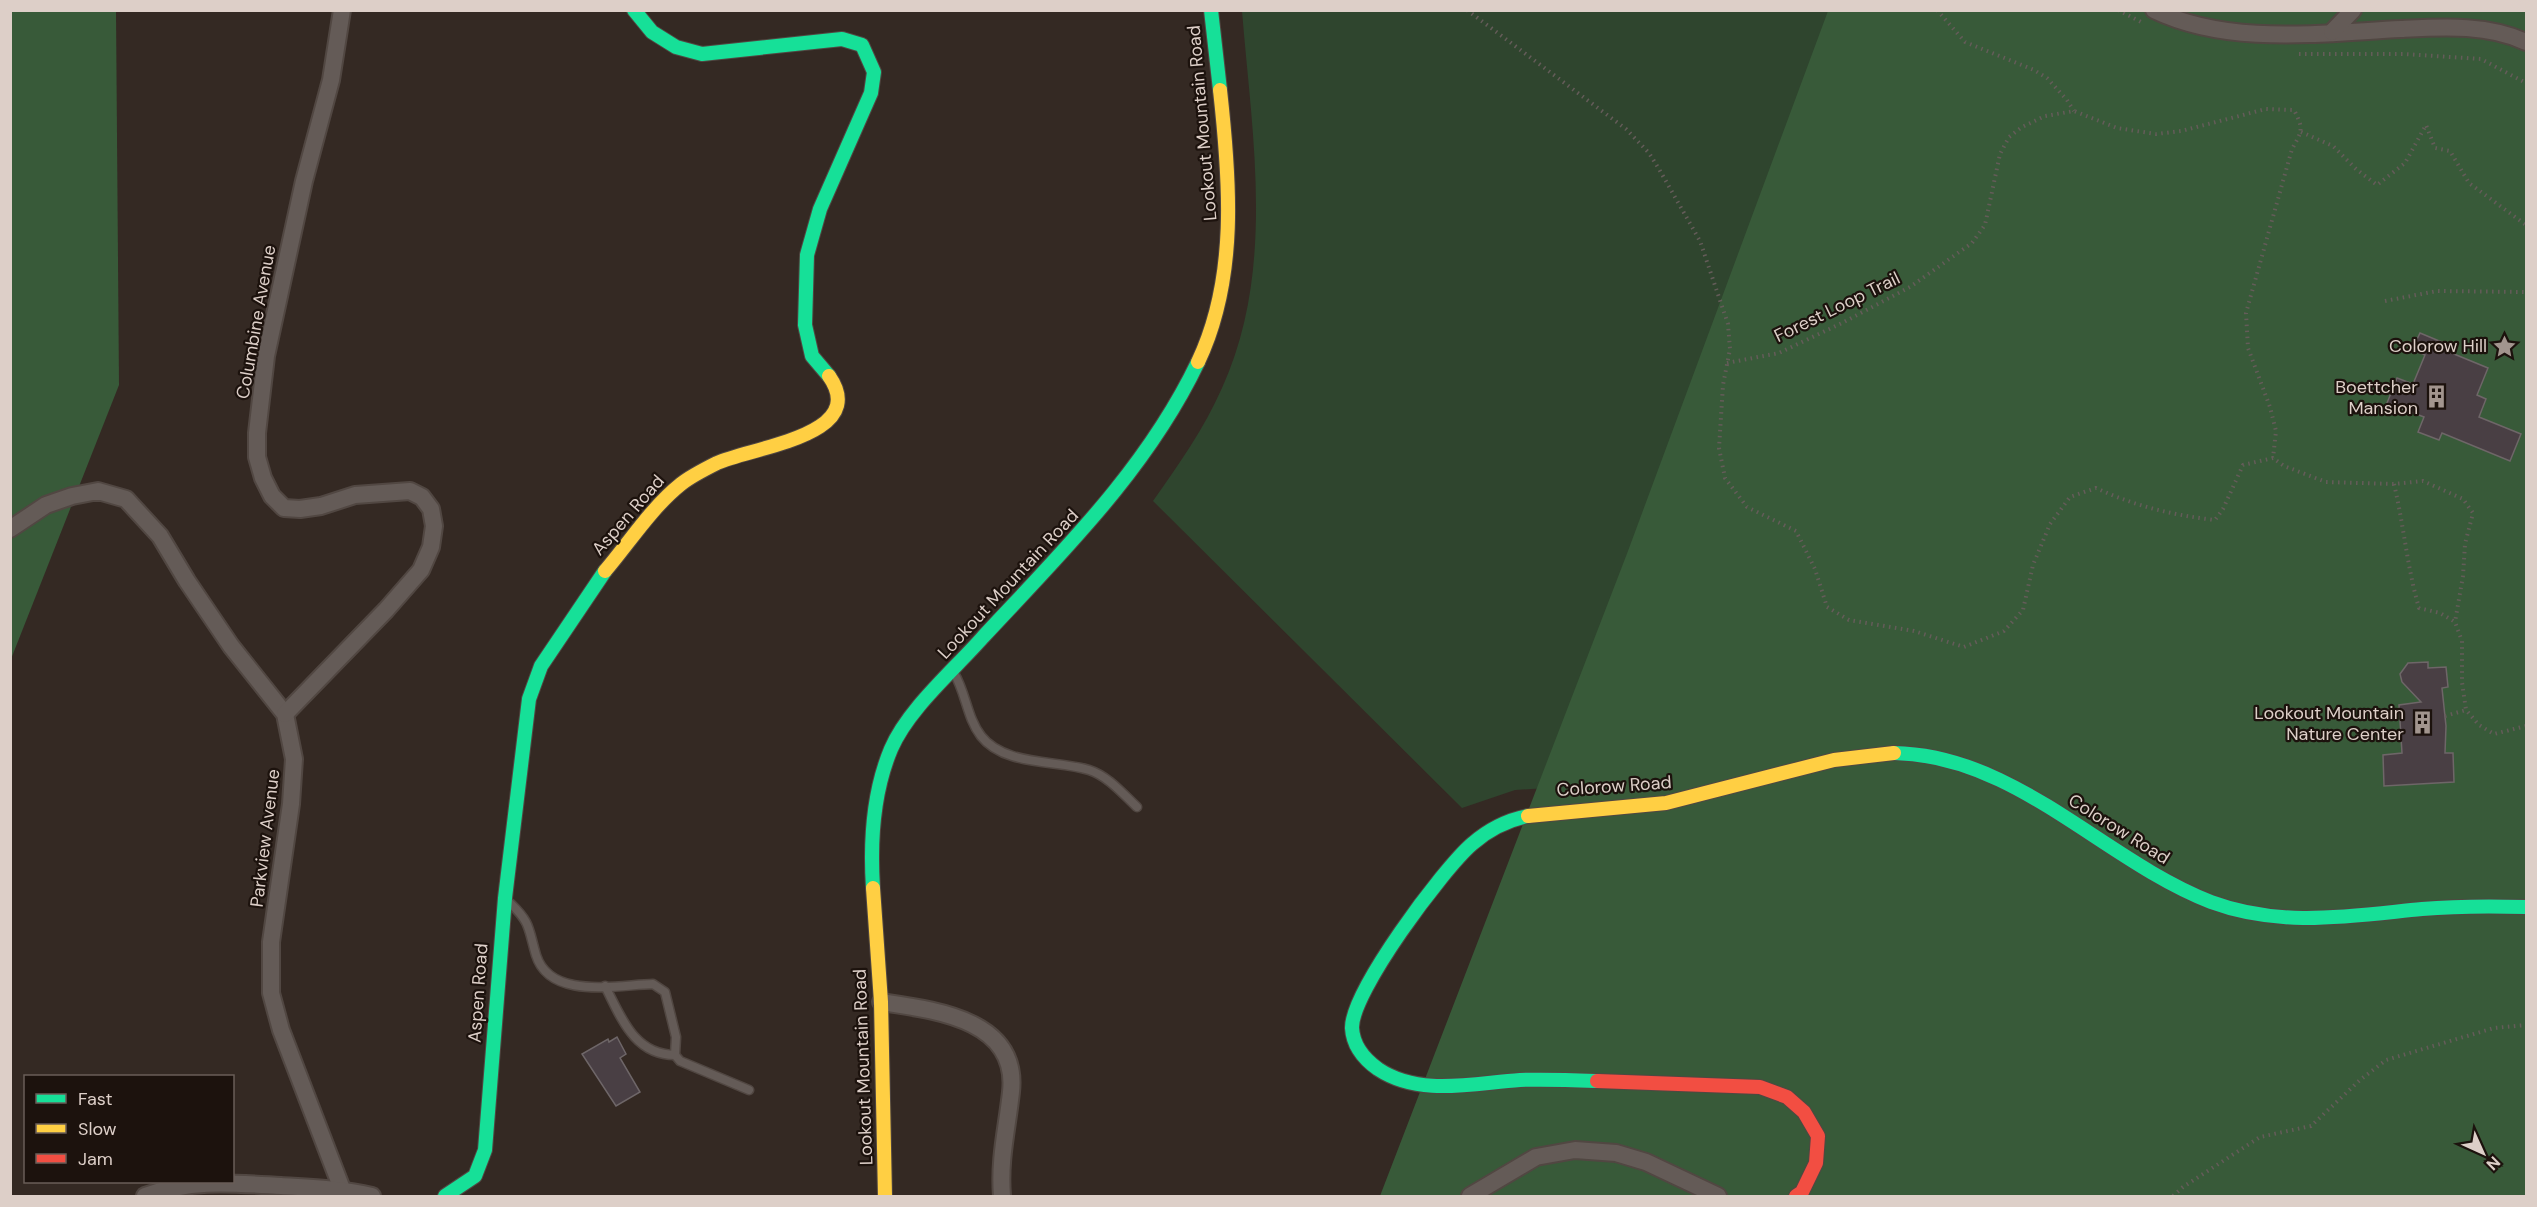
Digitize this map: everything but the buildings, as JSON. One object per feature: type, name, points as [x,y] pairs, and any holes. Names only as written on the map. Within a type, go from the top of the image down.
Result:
[{"type":"street","name":"Columbine Avenue","points":[[285,714],[386,610],[421,570],[431,548],[434,526],[431,509],[422,497],[410,491],[355,495],[321,506],[300,509],[284,508],[272,496],[263,478],[257,457],[257,433],[266,356],[304,181],[331,80],[342,10]]},
{"type":"street","name":"Aspen Road","points":[[445,1197],[475,1176],[485,1150],[505,898],[529,699],[541,666],[598,580],[653,513],[681,484],[717,464],[815,430],[830,419],[838,405],[838,390],[813,356],[805,325],[807,255],[820,209],[871,93],[874,72],[868,54],[862,45],[842,39],[702,54],[676,47],[652,32],[634,10]]},
{"type":"street","name":"Lookout Mountain Road","points":[[885,1197],[881,1002],[872,874],[879,783],[892,747],[915,712],[1109,501],[1149,451],[1185,392],[1205,349],[1224,270],[1228,224],[1227,177],[1211,10]]},
{"type":"street","points":[[2154,10],[2182,23],[2238,33],[2475,28],[2517,37],[2526,42]]},
{"type":"street","points":[[2332,32],[2353,10]]},
{"type":"street","name":"Parkview Avenue","points":[[10,529],[46,505],[72,496],[98,492],[126,499],[160,536],[231,646],[263,683],[285,714],[294,759],[291,804],[271,942],[271,993],[335,1193]]},
{"type":"street","name":"Colorow Road","points":[[1796,1197],[1802,1192],[1816,1163],[1818,1136],[1804,1112],[1788,1097],[1760,1087],[1527,1080],[1427,1085],[1410,1083],[1388,1075],[1369,1061],[1356,1045],[1352,1034],[1352,1023],[1361,996],[1449,868],[1464,850],[1497,827],[1540,811],[1628,808],[1683,801],[1845,757],[1910,754],[1955,762],[2014,788],[2175,887],[2215,903],[2257,915],[2316,921],[2424,909],[2485,906],[2526,907]]},
{"type":"street","points":[[881,1002],[921,1008],[970,1021],[996,1039],[1010,1062],[1011,1090],[1002,1139],[1000,1170],[1002,1197]]},
{"type":"street","points":[[1470,1197],[1536,1157],[1575,1150],[1616,1153],[1646,1162],[1718,1197]]},
{"type":"street","points":[[144,1197],[172,1187],[207,1183]]},
{"type":"street","points":[[227,1183],[372,1197]]},
{"type":"lane","points":[[953,671],[962,686],[974,724],[990,746],[1037,762],[1090,770],[1105,778],[1137,807]]},
{"type":"lane","points":[[505,898],[525,917],[537,957],[544,970],[561,983],[575,987],[658,985],[665,992],[676,1037],[675,1054],[680,1061],[749,1090]]},
{"type":"lane","points":[[605,986],[635,1038],[654,1052],[675,1054]]},
{"type":"path","points":[[1467,10],[1626,129],[1649,153],[1700,241],[1728,324],[1730,337],[1723,385],[1719,448],[1725,478],[1747,507],[1796,531],[1815,568],[1827,607],[1849,620],[1914,631],[1964,647],[2004,631],[2023,610],[2033,565],[2050,524],[2070,496],[2096,488],[2124,502],[2169,515],[2215,520],[2223,509],[2243,465],[2273,458],[2284,466],[2326,482],[2394,484],[2423,481],[2463,499],[2473,513],[2465,544],[2463,576],[2455,622],[2462,641],[2462,682],[2466,710],[2479,725],[2494,734],[2526,726]]},
{"type":"path","points":[[1937,10],[1965,42],[2034,70],[2047,78],[2074,111],[2117,128],[2156,134],[2210,124],[2266,109],[2294,110],[2302,125],[2301,132],[2292,149],[2246,313],[2248,348],[2270,406],[2276,431],[2273,458]]},
{"type":"path","name":"Forest Loop Trail","points":[[1727,363],[1779,353],[1832,328],[1910,287],[1964,249],[1972,243],[1985,225],[2000,154],[2009,137],[2022,127],[2045,116],[2074,111]]},
{"type":"path","points":[[2301,132],[2333,146],[2356,169],[2377,185],[2405,164],[2426,125],[2435,148],[2450,151],[2469,183],[2526,225]]},
{"type":"path","points":[[2385,301],[2437,291],[2526,292]]},
{"type":"path","points":[[2394,484],[2404,531],[2409,572],[2419,608],[2440,613],[2455,622]]},
{"type":"path","points":[[2445,716],[2466,710]]},
{"type":"path","points":[[2173,1197],[2183,1187],[2260,1137],[2311,1126],[2360,1080],[2386,1060],[2494,1028],[2526,1025]]},
{"type":"green space","points":[[2316,10],[1666,780],[1515,790],[1462,808],[1153,501],[1190,446],[1215,403],[1239,343],[1249,296],[1255,249],[1256,202],[1251,106],[1242,11]]},
{"type":"green space","points":[[11,11],[116,11],[119,385],[11,659]]},
{"type":"green space","points":[[1828,11],[2526,11],[2526,1196],[1380,1196],[1628,551]]},
{"type":"traffic: fast","points":[[634,10],[652,32],[676,47],[702,54],[842,39],[862,45],[874,72],[871,93],[820,209],[807,255],[805,325],[812,356],[829,376]]},
{"type":"traffic: fast","points":[[1211,10],[1220,90]]},
{"type":"traffic: fast","points":[[873,888],[874,817],[880,782],[891,749],[908,719],[932,690],[1101,508],[1154,438],[1198,362]]},
{"type":"traffic: fast","points":[[445,1196],[475,1176],[485,1150],[505,898],[529,699],[541,666],[605,571]]},
{"type":"traffic: fast","points":[[1894,753],[1938,758],[1980,771],[2058,812],[2171,884],[2211,902],[2237,910],[2263,915],[2316,918],[2448,907],[2526,907]]},
{"type":"traffic: fast","points":[[1528,816],[1506,823],[1485,834],[1472,844],[1441,878],[1401,932],[1366,988],[1356,1011],[1352,1028],[1353,1035],[1360,1052],[1373,1065],[1394,1078],[1411,1083],[1447,1086],[1520,1080],[1597,1081]]},
{"type":"traffic: slow","points":[[1198,362],[1211,330],[1220,297],[1228,228],[1228,193],[1220,90]]},
{"type":"traffic: slow","points":[[605,571],[660,504],[689,478],[717,463],[802,436],[821,426],[834,413],[838,396],[829,376]]},
{"type":"traffic: slow","points":[[1528,816],[1666,803],[1834,760],[1894,753]]},
{"type":"traffic: slow","points":[[873,888],[881,1002],[885,1196]]},
{"type":"traffic: jam","points":[[1597,1081],[1760,1087],[1787,1097],[1804,1112],[1818,1136],[1816,1163],[1802,1192],[1796,1196]]},
{"type":"place","name":"Colorow Hill","points":[[2505,346]]},
{"type":"place","name":"Boettcher Mansion","points":[[2436,397]]},
{"type":"place","name":"Lookout Mountain Nature Center","points":[[2422,723]]}]
